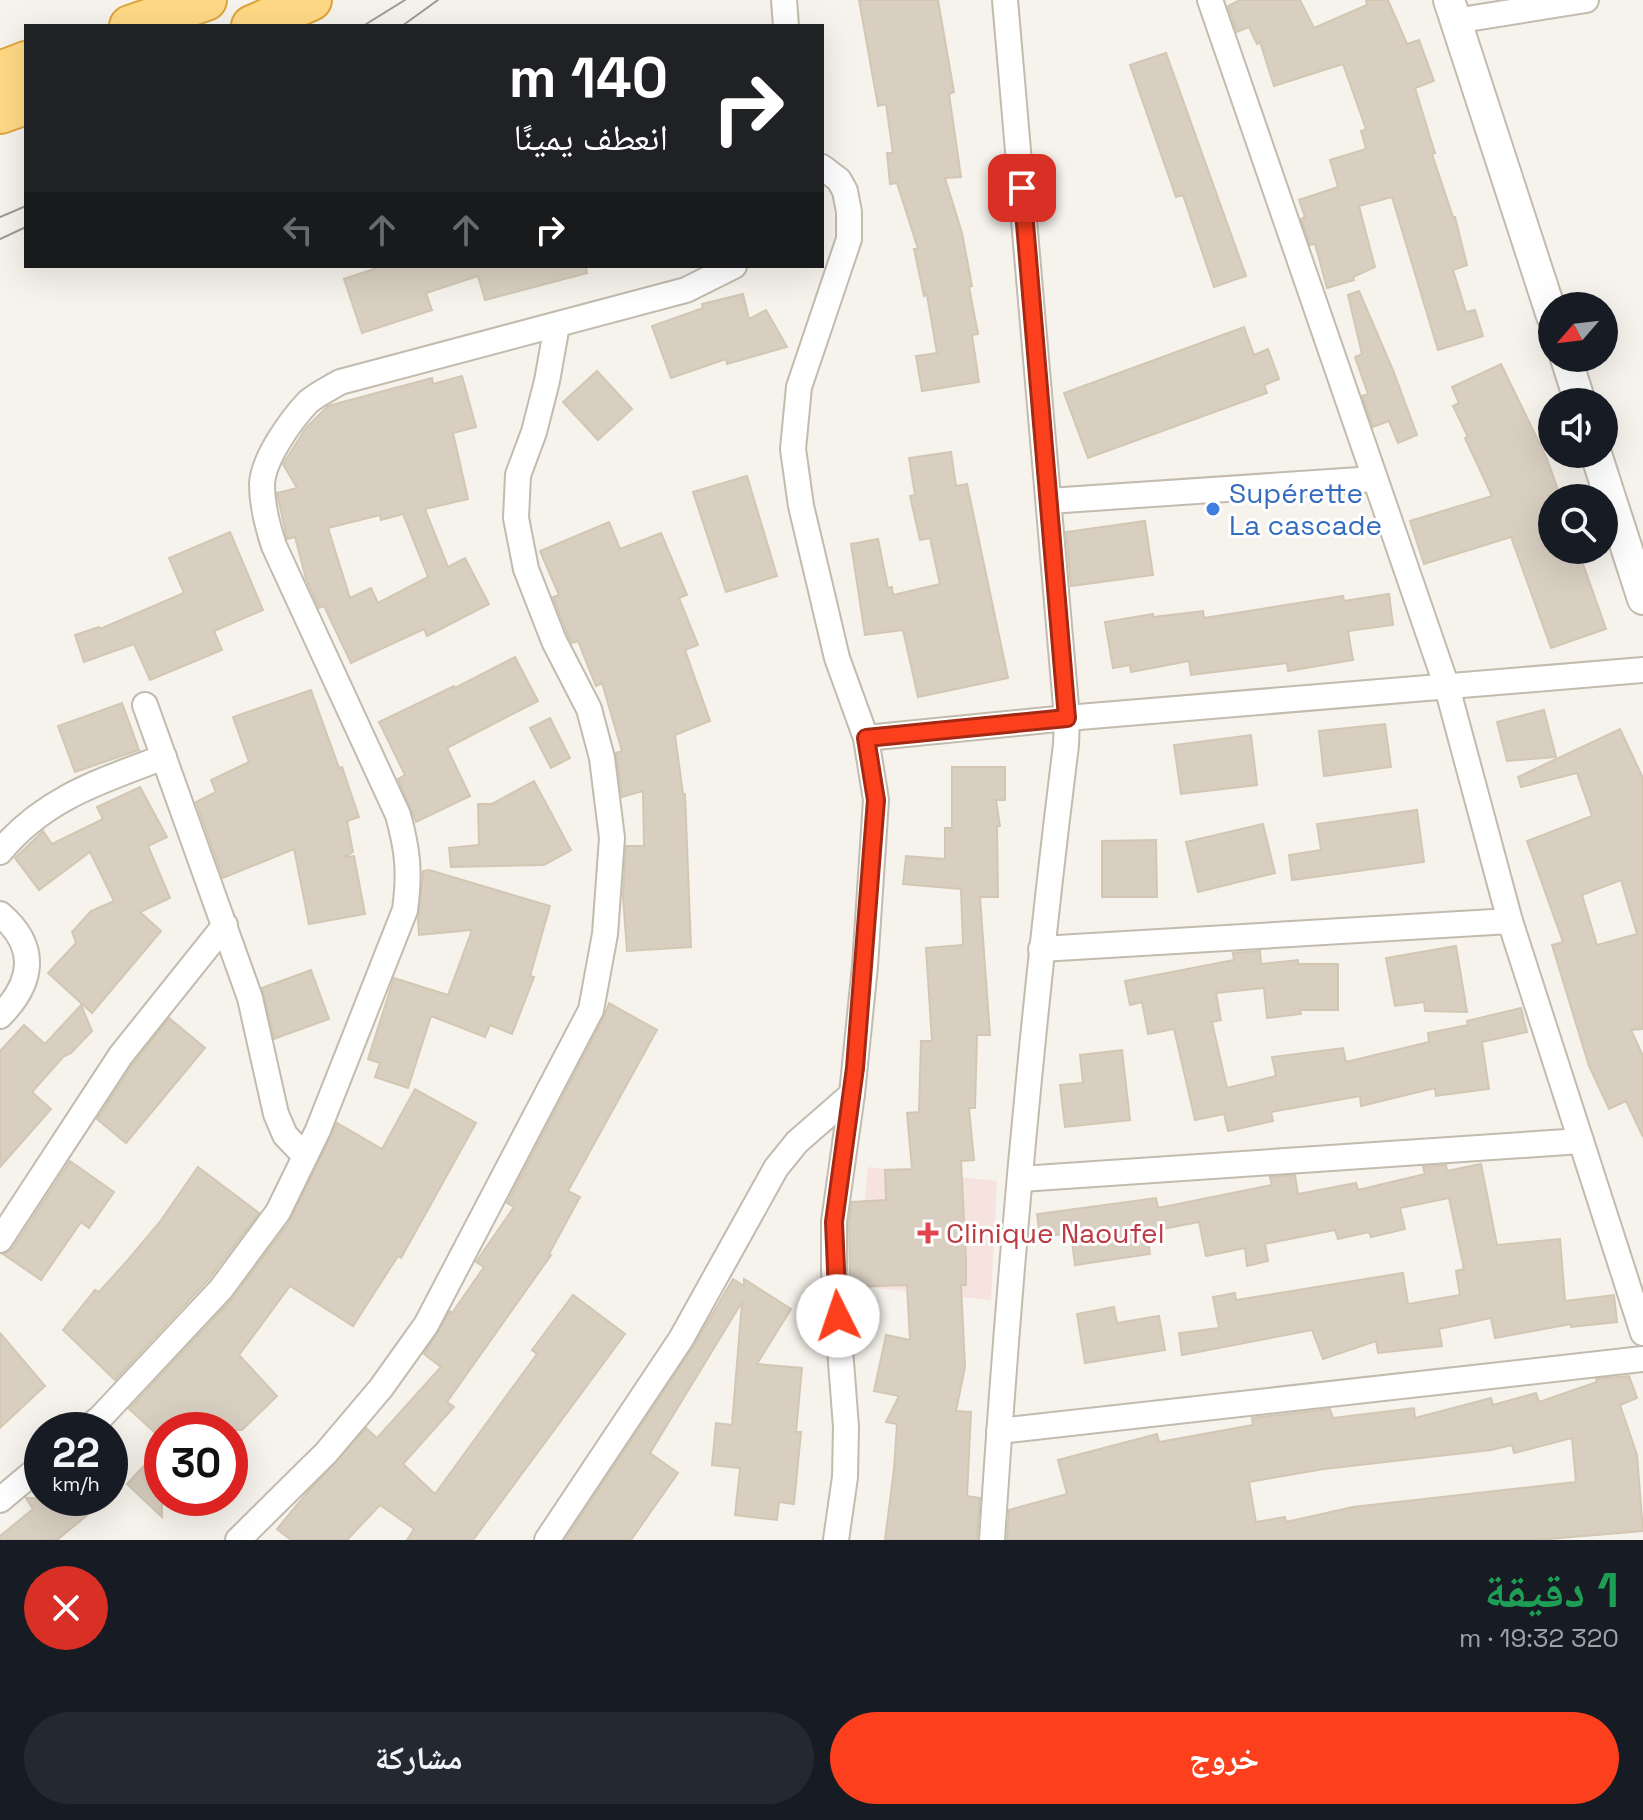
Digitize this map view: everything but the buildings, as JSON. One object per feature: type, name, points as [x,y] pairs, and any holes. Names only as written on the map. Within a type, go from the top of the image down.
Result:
[{"type":"highway","points":[[136,24],[206,0]]},
{"type":"highway","points":[[257,24],[311,0]]},
{"type":"highway","points":[[0,72],[24,63]]},
{"type":"highway","points":[[0,113],[24,105]]},
{"type":"street","points":[[784,0],[786,24]]},
{"type":"street","points":[[992,1540],[1041,949],[1067,718],[1005,0]]},
{"type":"street","points":[[1210,0],[1447,687],[1510,921],[1643,1333]]},
{"type":"street","points":[[1544,292],[1452,10],[1586,0]]},
{"type":"street","points":[[824,169],[839,180],[845,191],[849,239],[799,387],[793,449],[801,506],[837,658],[866,738],[876,800],[865,966],[852,1094],[834,1222],[834,1271],[846,1427],[845,1477],[836,1540]]},
{"type":"street","points":[[106,1412],[221,1289],[278,1212],[318,1130],[405,910],[410,875],[407,847],[398,815],[274,546],[265,518],[262,481],[266,464],[309,401],[340,382],[686,290],[730,268]]},
{"type":"street","points":[[238,1540],[326,1453],[381,1388],[426,1325],[591,1010],[605,934],[612,838],[602,758],[589,709],[554,641],[526,569],[516,518],[518,475],[534,432],[557,325]]},
{"type":"street","points":[[1601,468],[1643,599]]},
{"type":"street","points":[[1049,501],[1374,479]]},
{"type":"street","points":[[866,738],[1067,718],[1643,670]]},
{"type":"street","points":[[145,705],[250,998],[276,1114],[285,1135],[305,1156]]},
{"type":"street","points":[[0,852],[21,828],[68,795],[164,757]]},
{"type":"street","points":[[0,914],[19,933],[29,957],[24,984],[0,1016]]},
{"type":"street","points":[[1041,949],[1510,921]]},
{"type":"street","points":[[0,1240],[121,1055],[225,925]]},
{"type":"street","points":[[547,1540],[681,1339],[776,1168],[797,1142],[852,1094]]},
{"type":"street","points":[[1021,1179],[1581,1141]]},
{"type":"street","points":[[999,1431],[1643,1359]]},
{"type":"street","points":[[0,1500],[24,1480]]},
{"type":"shaded area","name":"Clinique Naoufel","points":[[868,1167],[997,1181],[991,1300],[856,1286]]},
{"type":"tram line","points":[[366,24],[405,0]]},
{"type":"tram line","points":[[405,24],[438,0]]},
{"type":"tram line","points":[[0,217],[24,207]]},
{"type":"tram line","points":[[0,239],[24,228]]},
{"type":"place","name":"Supérette La cascade","points":[[1213,509]]},
{"type":"place","name":"Clinique Naoufel","points":[[928,1233]]},
{"type":"route","points":[[838,1316],[834,1222],[855,1068],[876,800],[866,738],[1067,718],[1022,188]]}]
